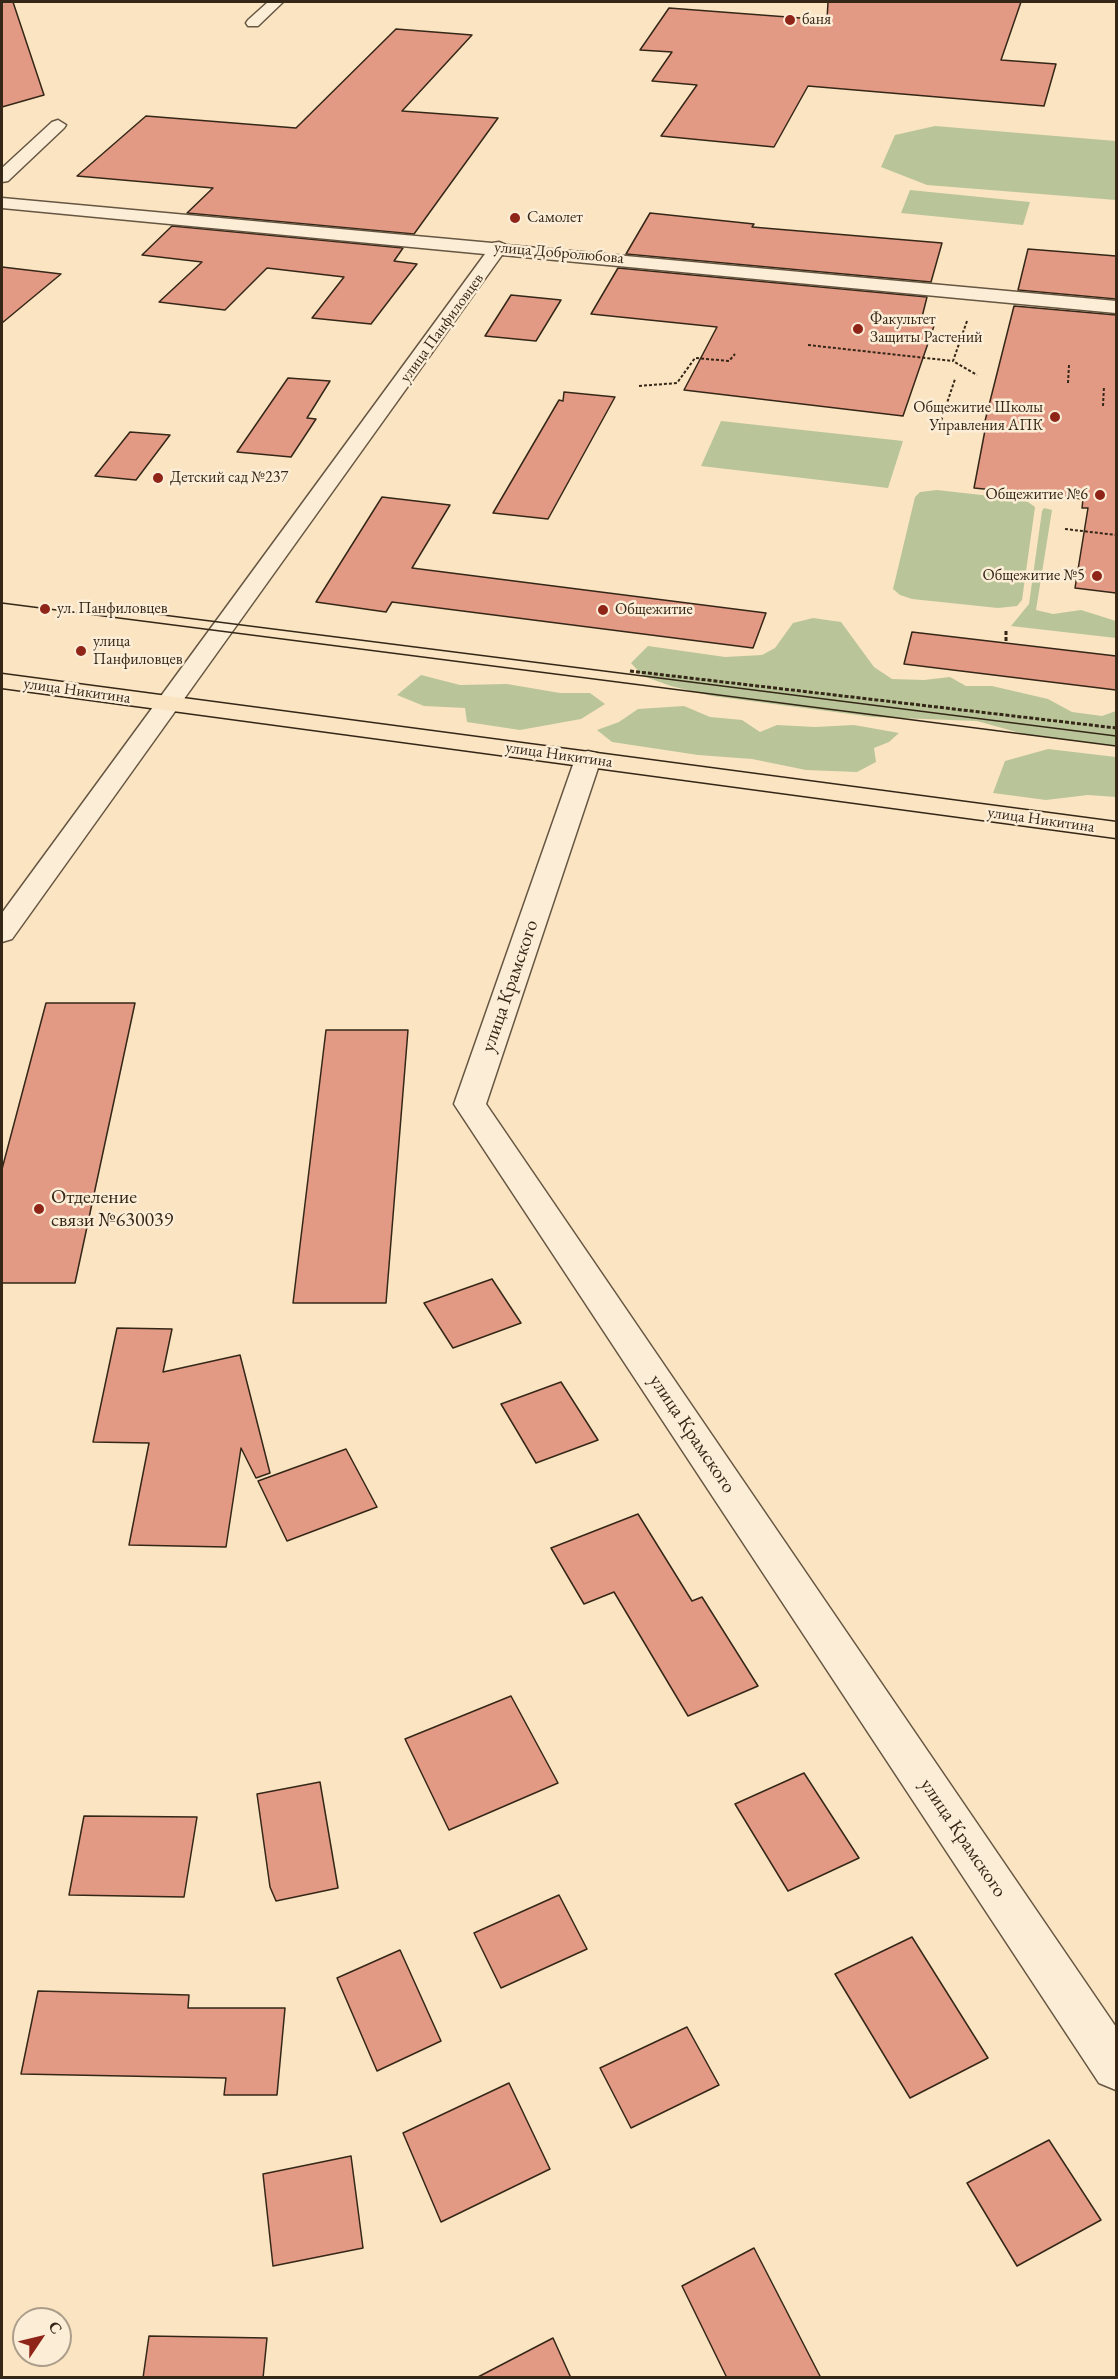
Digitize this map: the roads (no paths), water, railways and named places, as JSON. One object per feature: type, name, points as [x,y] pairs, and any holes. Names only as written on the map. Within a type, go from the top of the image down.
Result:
[{"type":"main road","name":"улица Никитина","points":[[2,681],[1116,830]]},
{"type":"street","points":[[253,23],[276,2]]},
{"type":"street","points":[[2,177],[58,125]]},
{"type":"street","name":"улица Добролюбова","points":[[2,203],[499,247],[1116,307]]},
{"type":"street","name":"улица Панфиловцев","points":[[2,933],[499,247]]},
{"type":"street","name":"улица Крамского","points":[[588,759],[470,1104],[1116,2067]]},
{"type":"tram line","points":[[2,603],[1116,746]]},
{"type":"tram line","points":[[108,608],[1116,736]]},
{"type":"place","name":"баня","points":[[790,20]]},
{"type":"place","name":"Самолет","points":[[515,218]]},
{"type":"place","name":"Факультет Защиты Растений","points":[[858,329]]},
{"type":"place","name":"Общежитие Школы Управления АПК","points":[[1055,417]]},
{"type":"place","name":"Детский сад №237","points":[[158,478]]},
{"type":"place","name":"Общежитие №6","points":[[1100,495]]},
{"type":"place","name":"Общежитие №5","points":[[1097,576]]},
{"type":"place","name":"ул. Панфиловцев","points":[[45,609]]},
{"type":"place","name":"Общежитие","points":[[603,610]]},
{"type":"place","name":"улица Панфиловцев","points":[[81,651]]},
{"type":"place","name":"Отделение связи №630039","points":[[39,1209]]}]
